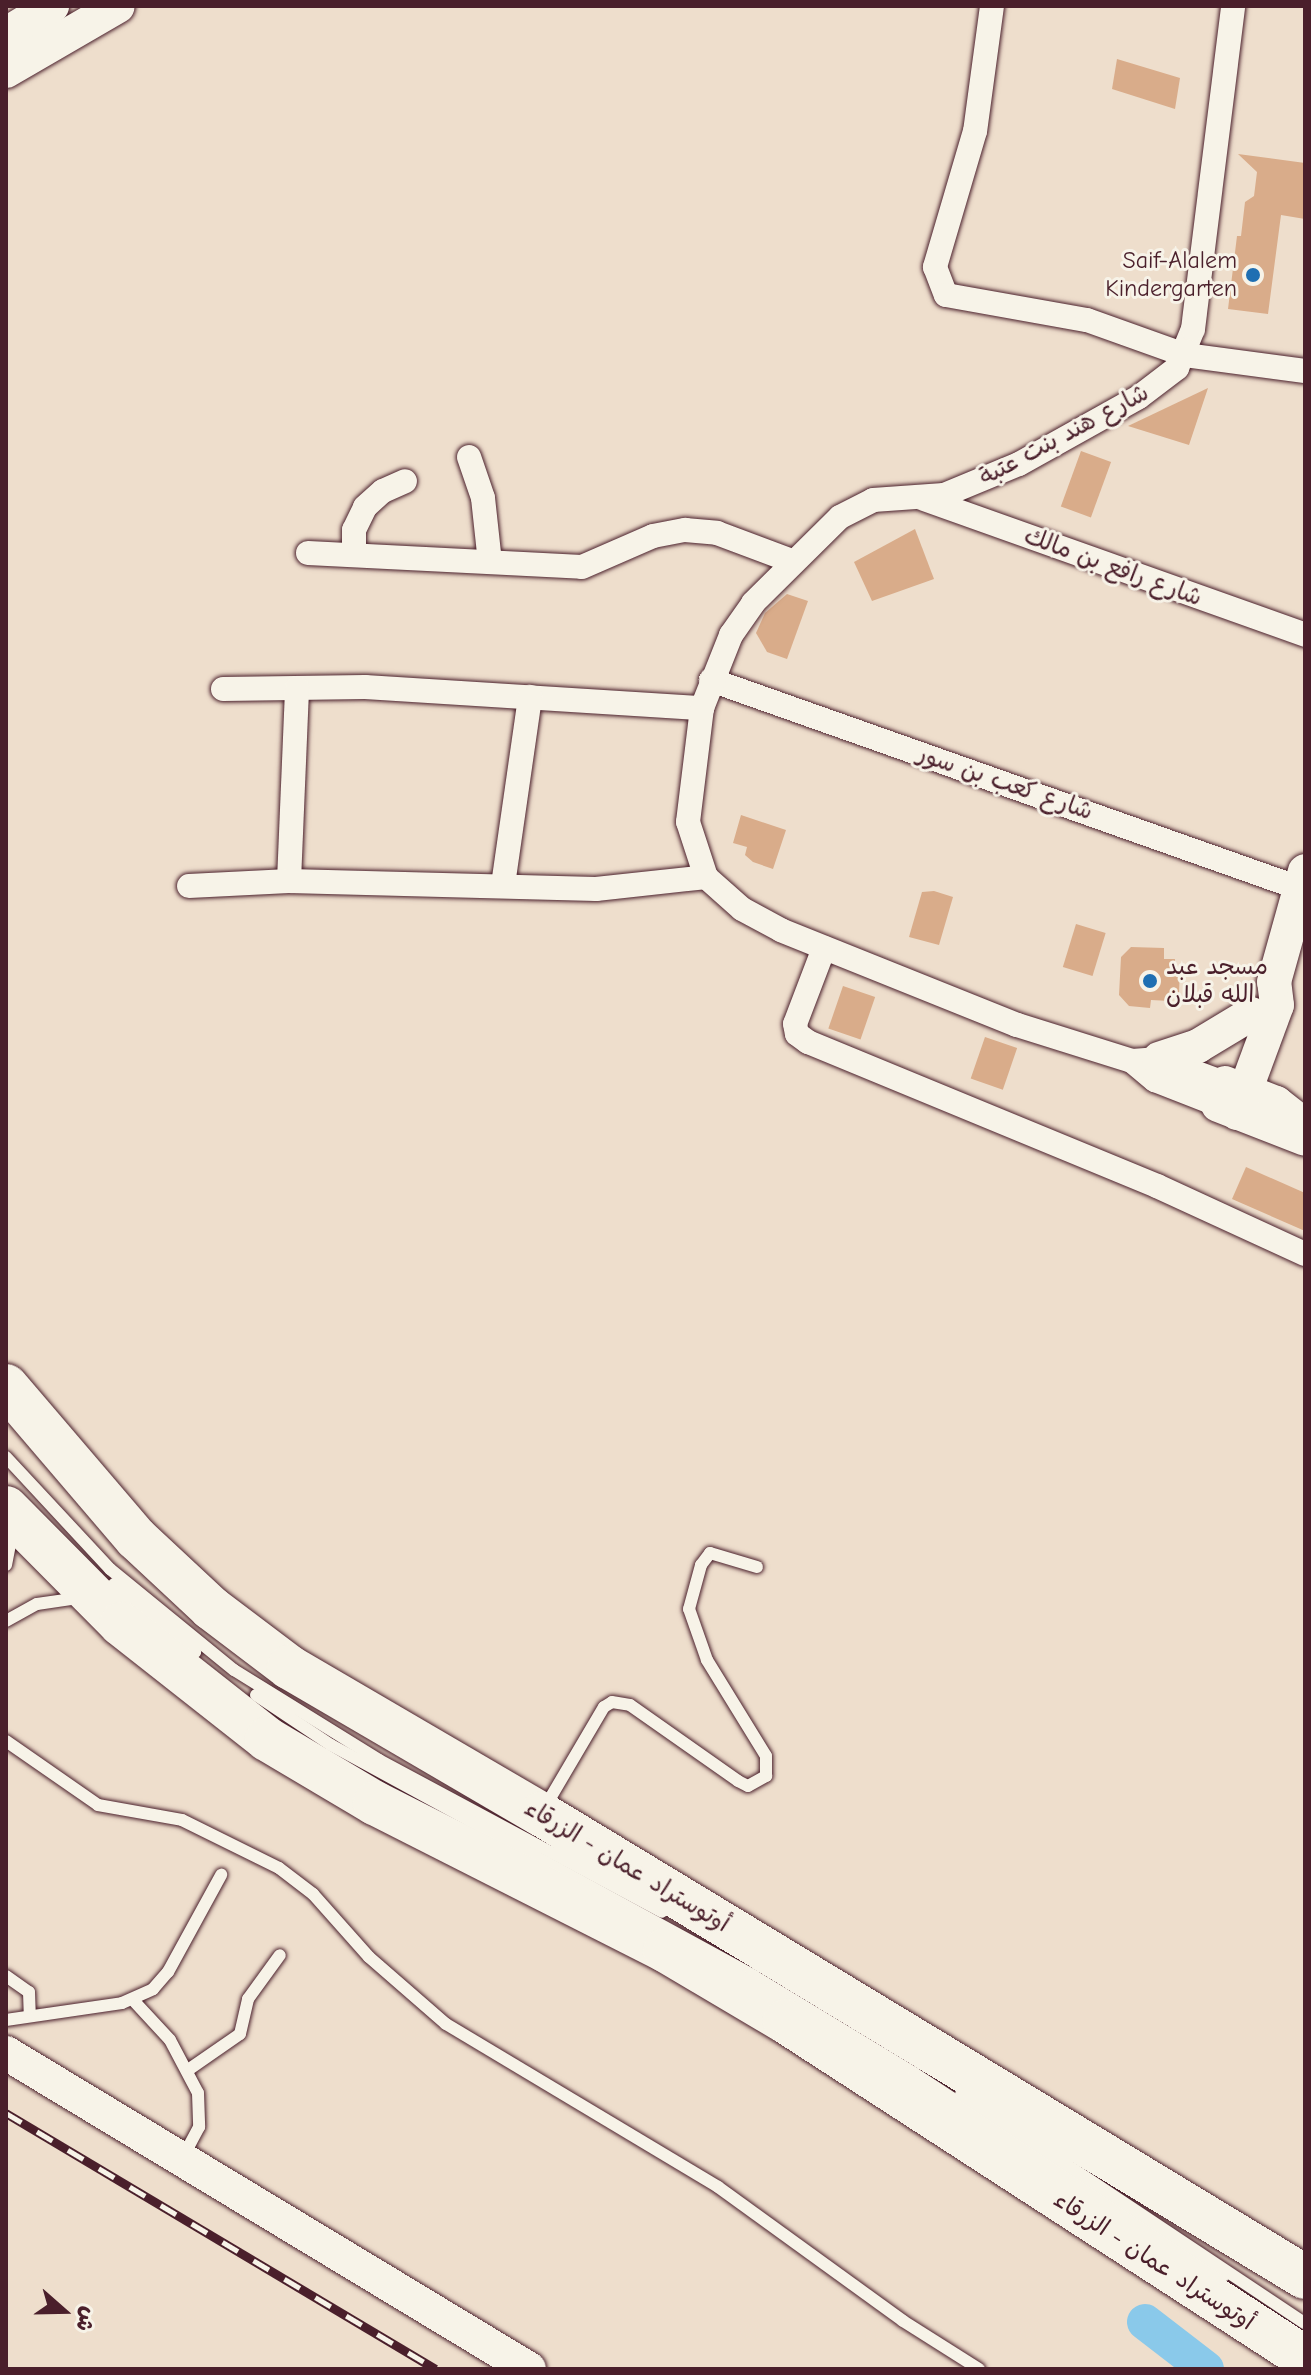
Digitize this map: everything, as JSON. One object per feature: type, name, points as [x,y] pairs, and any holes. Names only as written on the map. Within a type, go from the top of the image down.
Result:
[{"type":"highway","name":"أوتوستراد عمان - الزرقاء","points":[[6,1386],[136,1538],[211,1608],[327,1692],[541,1814],[1305,2277]]},
{"type":"highway","name":"أوتوستراد عمان - الزرقاء","points":[[10,1512],[96,1601],[267,1739],[375,1803],[665,1950],[772,2013],[1305,2358]]},
{"type":"highway","points":[[1263,2249],[1305,2266]]},
{"type":"main road","points":[[6,34],[52,6]]},
{"type":"main road","points":[[6,71],[118,6]]},
{"type":"main road","points":[[1231,1098],[1277,1005],[1274,982],[1302,880]]},
{"type":"main road","points":[[1231,1098],[1251,1014],[1261,992],[1274,982]]},
{"type":"main road","points":[[1146,1060],[1198,1046],[1251,1014]]},
{"type":"main road","points":[[1231,1098],[1276,1103],[1305,1126]]},
{"type":"main road","points":[[1231,1098],[1305,1139]]},
{"type":"main road","points":[[6,2053],[183,2157],[529,2369]]},
{"type":"street","points":[[992,6],[975,131],[935,267],[939,287],[955,301],[1087,320],[1185,355],[1305,371]]},
{"type":"street","points":[[1185,355],[1193,329],[1233,6]]},
{"type":"street","name":"شارع هند بنت عتبة","points":[[706,877],[688,822],[702,708],[711,680],[742,618],[794,562],[856,507],[873,500],[921,498],[953,492],[1019,464],[1146,392],[1185,355]]},
{"type":"street","points":[[469,457],[485,508],[490,562]]},
{"type":"street","points":[[354,554],[354,530],[365,507],[383,491],[405,481]]},
{"type":"street","name":"شارع رافع بن مالك","points":[[921,498],[1305,635]]},
{"type":"street","points":[[308,553],[582,567],[653,536],[685,530],[717,533],[794,562]]},
{"type":"street","name":"شارع كعب بن سور","points":[[711,680],[1302,880]]},
{"type":"street","points":[[223,689],[365,687],[702,708]]},
{"type":"street","points":[[289,881],[297,688]]},
{"type":"street","points":[[503,885],[530,697]]},
{"type":"street","points":[[189,886],[289,881],[596,889],[706,877],[742,909],[824,948],[1017,1025],[1146,1060],[1231,1098]]},
{"type":"street","points":[[824,948],[795,1024],[797,1034],[808,1042],[1157,1186],[1305,1254]]},
{"type":"lane","points":[[6,1457],[110,1569],[234,1670],[336,1736],[643,1902],[905,2057],[1305,2323]]},
{"type":"lane","points":[[6,1470],[140,1608],[292,1719],[754,1976],[914,2073],[1305,2332]]},
{"type":"lane","points":[[6,1565],[10,1512]]},
{"type":"lane","points":[[541,1814],[604,1707],[612,1702],[630,1705],[748,1786],[766,1776],[766,1756],[707,1660],[689,1609],[701,1565],[710,1553],[757,1567]]},
{"type":"lane","points":[[6,1621],[52,1600],[96,1601]]},
{"type":"lane","points":[[6,1741],[98,1805],[182,1820],[279,1868],[313,1894],[369,1957],[446,2024],[718,2187],[903,2321],[979,2369]]},
{"type":"lane","points":[[6,2020],[133,2000],[168,1972],[221,1875]]},
{"type":"lane","points":[[188,2070],[240,2034],[248,1999],[280,1955]]},
{"type":"lane","points":[[6,1976],[29,1992],[30,2016]]},
{"type":"lane","points":[[133,2000],[170,2040],[188,2070],[200,2116],[195,2138],[183,2157]]},
{"type":"building","points":[[1117,59],[1180,78],[1175,109],[1112,89]]},
{"type":"building","points":[[1238,154],[1305,163],[1305,219],[1281,215],[1268,314],[1228,309],[1237,236],[1241,236],[1245,202],[1254,196],[1257,172]]},
{"type":"building","points":[[1208,388],[1189,445],[1128,426]]},
{"type":"building","points":[[1081,451],[1111,462],[1091,517],[1061,506]]},
{"type":"building","points":[[915,529],[934,579],[872,601],[854,562]]},
{"type":"building","points":[[787,594],[808,601],[787,659],[767,652],[756,633],[765,613]]},
{"type":"building","points":[[741,815],[786,830],[773,869],[753,862],[745,855],[747,847],[733,843]]},
{"type":"building","points":[[934,891],[953,897],[939,945],[909,937],[922,892]]},
{"type":"building","points":[[1076,924],[1106,933],[1092,976],[1063,967]]},
{"type":"building","name":"مسجد عبد الله قبلان","points":[[1131,947],[1164,948],[1164,959],[1175,959],[1174,969],[1180,969],[1179,993],[1171,993],[1170,1001],[1151,1000],[1150,1008],[1129,1006],[1119,995],[1121,957]]},
{"type":"building","points":[[843,986],[875,997],[860,1040],[828,1029]]},
{"type":"building","points":[[985,1037],[1017,1048],[1003,1090],[971,1079]]},
{"type":"building","points":[[1246,1167],[1305,1193],[1305,1231],[1232,1199]]},
{"type":"waterway","points":[[1145,2322],[1206,2369]]},
{"type":"railway","points":[[6,2113],[436,2369]]},
{"type":"place","name":"Saif-Alalem Kindergarten","points":[[1253,275]]},
{"type":"place","name":"مسجد عبد الله قبلان","points":[[1150,981]]}]
